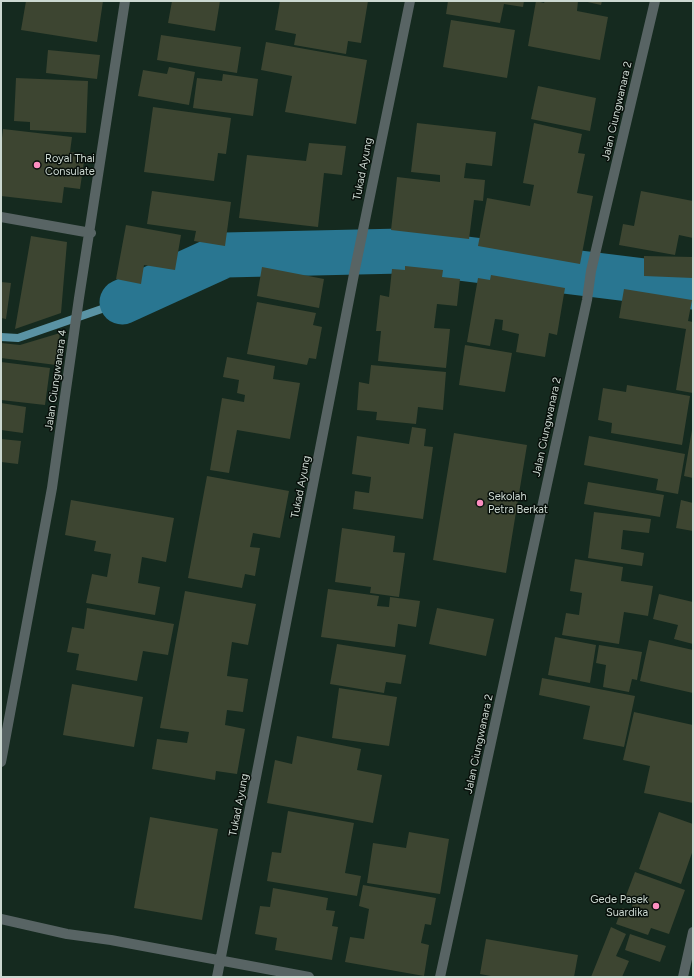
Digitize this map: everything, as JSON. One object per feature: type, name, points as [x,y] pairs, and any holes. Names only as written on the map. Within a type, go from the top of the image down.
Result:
[{"type":"street","name":"Jalan Ciungwanara 4","points":[[1,762],[52,488],[79,298],[126,1]]},
{"type":"street","name":"Tukad Ayung","points":[[217,977],[355,269],[410,1]]},
{"type":"street","name":"Jalan Ciungwanara 2","points":[[440,977],[587,300],[591,271],[655,1]]},
{"type":"street","points":[[1,217],[90,233]]},
{"type":"street","points":[[1,919],[67,934],[111,940],[309,977]]},
{"type":"street","points":[[683,977],[693,932]]},
{"type":"building","points":[[26,1],[103,1],[97,42],[21,30]]},
{"type":"building","points":[[172,1],[220,1],[215,31],[168,23]]},
{"type":"building","points":[[280,1],[368,1],[361,43],[348,41],[346,54],[294,45],[296,34],[275,30]]},
{"type":"building","points":[[448,1],[524,1],[523,7],[504,4],[500,23],[446,14]]},
{"type":"building","points":[[536,1],[544,3],[545,1],[578,1],[577,11],[608,17],[600,60],[528,46]]},
{"type":"building","points":[[583,1],[602,1],[601,5]]},
{"type":"building","points":[[451,20],[515,30],[507,78],[443,67]]},
{"type":"building","points":[[161,35],[241,47],[237,73],[157,60]]},
{"type":"building","points":[[266,42],[367,60],[356,124],[285,112],[292,76],[261,70]]},
{"type":"building","points":[[48,50],[100,55],[97,79],[46,73]]},
{"type":"building","points":[[169,67],[195,72],[189,105],[138,96],[143,70],[167,74]]},
{"type":"building","points":[[223,74],[258,79],[253,116],[193,108],[197,78],[222,81]]},
{"type":"building","points":[[16,78],[88,81],[86,133],[30,130],[30,122],[14,121]]},
{"type":"building","points":[[538,86],[596,98],[590,131],[531,119]]},
{"type":"building","points":[[153,107],[231,118],[226,154],[218,153],[214,181],[144,172]]},
{"type":"building","points":[[417,123],[496,132],[492,166],[466,163],[464,178],[485,180],[483,201],[474,200],[469,239],[391,230],[397,177],[440,182],[440,175],[411,172]]},
{"type":"building","points":[[534,123],[582,134],[578,153],[585,154],[577,193],[593,196],[580,264],[478,246],[487,198],[530,206],[534,185],[523,183]]},
{"type":"building","points":[[3,129],[72,137],[70,152],[85,154],[80,189],[64,187],[62,203],[1,196],[1,147]]},
{"type":"building","points":[[309,143],[346,146],[342,175],[324,173],[318,227],[239,218],[247,155],[306,161]]},
{"type":"building","points":[[152,191],[231,202],[225,246],[194,241],[196,231],[147,224]]},
{"type":"building","points":[[641,191],[693,201],[693,238],[679,235],[675,255],[619,245],[623,224],[634,226]]},
{"type":"building","points":[[126,225],[181,235],[175,270],[144,265],[141,284],[116,279]]},
{"type":"building","points":[[31,236],[67,242],[61,313],[15,329]]},
{"type":"building","points":[[644,256],[693,257],[693,278],[644,276]]},
{"type":"building","points":[[405,266],[443,270],[442,277],[460,279],[457,306],[437,304],[434,328],[450,329],[446,368],[378,361],[381,331],[376,331],[380,295],[389,297],[392,269],[405,270]]},
{"type":"building","points":[[262,267],[324,279],[319,308],[257,296]]},
{"type":"building","points":[[491,275],[565,288],[557,335],[549,333],[545,357],[516,352],[519,334],[502,330],[503,320],[495,319],[490,346],[467,342],[478,278],[490,280]]},
{"type":"building","points":[[1,282],[11,283],[6,319],[1,318]]},
{"type":"building","points":[[624,289],[692,300],[688,321],[693,322],[693,393],[676,390],[686,329],[619,318]]},
{"type":"building","points":[[257,302],[316,313],[313,325],[322,327],[316,359],[309,358],[307,365],[247,354]]},
{"type":"building","points":[[60,333],[56,365],[1,358],[1,343],[20,345]]},
{"type":"building","points":[[465,345],[512,353],[505,392],[459,385]]},
{"type":"building","points":[[227,357],[275,366],[273,379],[300,383],[290,439],[237,430],[229,473],[210,470],[222,398],[244,402],[245,395],[237,393],[239,380],[223,377]]},
{"type":"building","points":[[1,362],[50,368],[45,405],[1,400]]},
{"type":"building","points":[[371,365],[446,372],[443,410],[418,407],[416,424],[376,420],[377,412],[357,410],[359,382],[369,384]]},
{"type":"building","points":[[627,385],[690,396],[682,445],[611,433],[612,423],[598,420],[603,388],[626,392]]},
{"type":"building","points":[[1,403],[26,407],[23,433],[1,430]]},
{"type":"building","points":[[412,427],[426,429],[424,446],[433,447],[423,519],[353,509],[355,491],[369,493],[371,477],[352,474],[357,436],[409,444]]},
{"type":"building","points":[[693,430],[693,478],[684,476]]},
{"type":"building","name":"Sekolah Petra Berkat","points":[[454,433],[527,445],[506,573],[433,560]]},
{"type":"building","points":[[589,436],[685,454],[678,494],[656,490],[658,479],[584,465]]},
{"type":"building","points":[[1,439],[21,441],[18,464],[1,462]]},
{"type":"building","points":[[207,476],[289,491],[280,538],[253,533],[250,547],[260,548],[255,576],[245,574],[242,588],[188,578]]},
{"type":"building","points":[[588,482],[664,495],[660,517],[584,504]]},
{"type":"building","points":[[71,500],[174,518],[166,562],[142,557],[138,583],[160,587],[155,615],[86,603],[92,574],[107,577],[111,554],[94,551],[96,541],[65,535]]},
{"type":"building","points":[[681,500],[693,503],[693,531],[676,528]]},
{"type":"building","points":[[594,512],[651,519],[649,533],[623,530],[621,549],[644,553],[642,566],[588,558]]},
{"type":"building","points":[[342,528],[395,536],[393,552],[405,553],[399,597],[370,593],[371,587],[335,582]]},
{"type":"building","points":[[575,559],[623,567],[621,581],[653,586],[648,616],[624,612],[619,644],[562,635],[566,613],[579,615],[582,593],[570,591]]},
{"type":"building","points":[[328,589],[379,596],[377,606],[389,607],[390,597],[420,601],[416,627],[398,624],[395,647],[321,637]]},
{"type":"building","points":[[185,591],[256,604],[248,645],[232,642],[227,676],[248,679],[243,712],[227,710],[225,725],[245,729],[237,774],[216,771],[215,780],[152,769],[157,739],[187,743],[189,732],[160,728]]},
{"type":"building","points":[[659,594],[693,602],[693,644],[674,639],[678,625],[653,619]]},
{"type":"building","points":[[87,608],[174,624],[168,655],[143,651],[137,681],[76,670],[79,654],[67,652],[72,627],[84,629]]},
{"type":"building","points":[[437,608],[494,619],[486,656],[429,644]]},
{"type":"building","points":[[555,637],[596,645],[590,683],[548,675]]},
{"type":"building","points":[[649,640],[693,650],[693,693],[640,681]]},
{"type":"building","points":[[337,644],[406,655],[401,684],[386,682],[384,693],[330,684]]},
{"type":"building","points":[[599,645],[642,652],[637,680],[632,679],[629,692],[603,687],[606,665],[596,663]]},
{"type":"building","points":[[542,678],[635,696],[624,747],[583,739],[590,706],[539,695]]},
{"type":"building","points":[[72,684],[143,697],[134,747],[63,735]]},
{"type":"building","points":[[339,688],[397,697],[389,746],[332,738]]},
{"type":"building","points":[[634,712],[693,725],[693,803],[644,793],[650,766],[623,760]]},
{"type":"building","points":[[297,736],[361,749],[357,770],[382,775],[373,823],[267,803],[275,760],[292,764]]},
{"type":"building","points":[[288,811],[354,823],[345,873],[361,876],[357,896],[267,881],[272,852],[281,853]]},
{"type":"building","points":[[659,812],[693,824],[693,850],[681,884],[639,869]]},
{"type":"building","points":[[150,817],[218,829],[202,920],[134,908]]},
{"type":"building","points":[[409,832],[449,839],[440,894],[367,883],[373,843],[406,848]]},
{"type":"building","name":"Gede Pasek Suardika","points":[[635,872],[685,890],[669,934],[651,928],[648,935],[616,924],[622,908],[631,911],[633,903],[624,901]]},
{"type":"building","points":[[363,885],[436,898],[431,925],[425,924],[421,943],[429,945],[424,976],[345,962],[350,937],[364,939],[369,909],[359,906]]},
{"type":"building","points":[[273,888],[328,898],[326,910],[335,911],[332,926],[338,927],[332,960],[275,950],[277,938],[255,934],[260,906],[270,907]]},
{"type":"building","points":[[611,927],[626,934],[616,956],[629,961],[622,977],[591,977]]},
{"type":"building","points":[[630,934],[666,946],[660,962],[625,950]]},
{"type":"building","points":[[486,939],[578,955],[574,977],[496,977],[480,974]]},
{"type":"waterway","points":[[122,302],[225,255],[402,251],[693,287]]},
{"type":"waterway","points":[[1,337],[18,338],[122,302]]},
{"type":"place","name":"Royal Thai Consulate","points":[[37,165]]},
{"type":"place","name":"Sekolah Petra Berkat","points":[[480,503]]},
{"type":"place","name":"Gede Pasek Suardika","points":[[656,906]]}]
